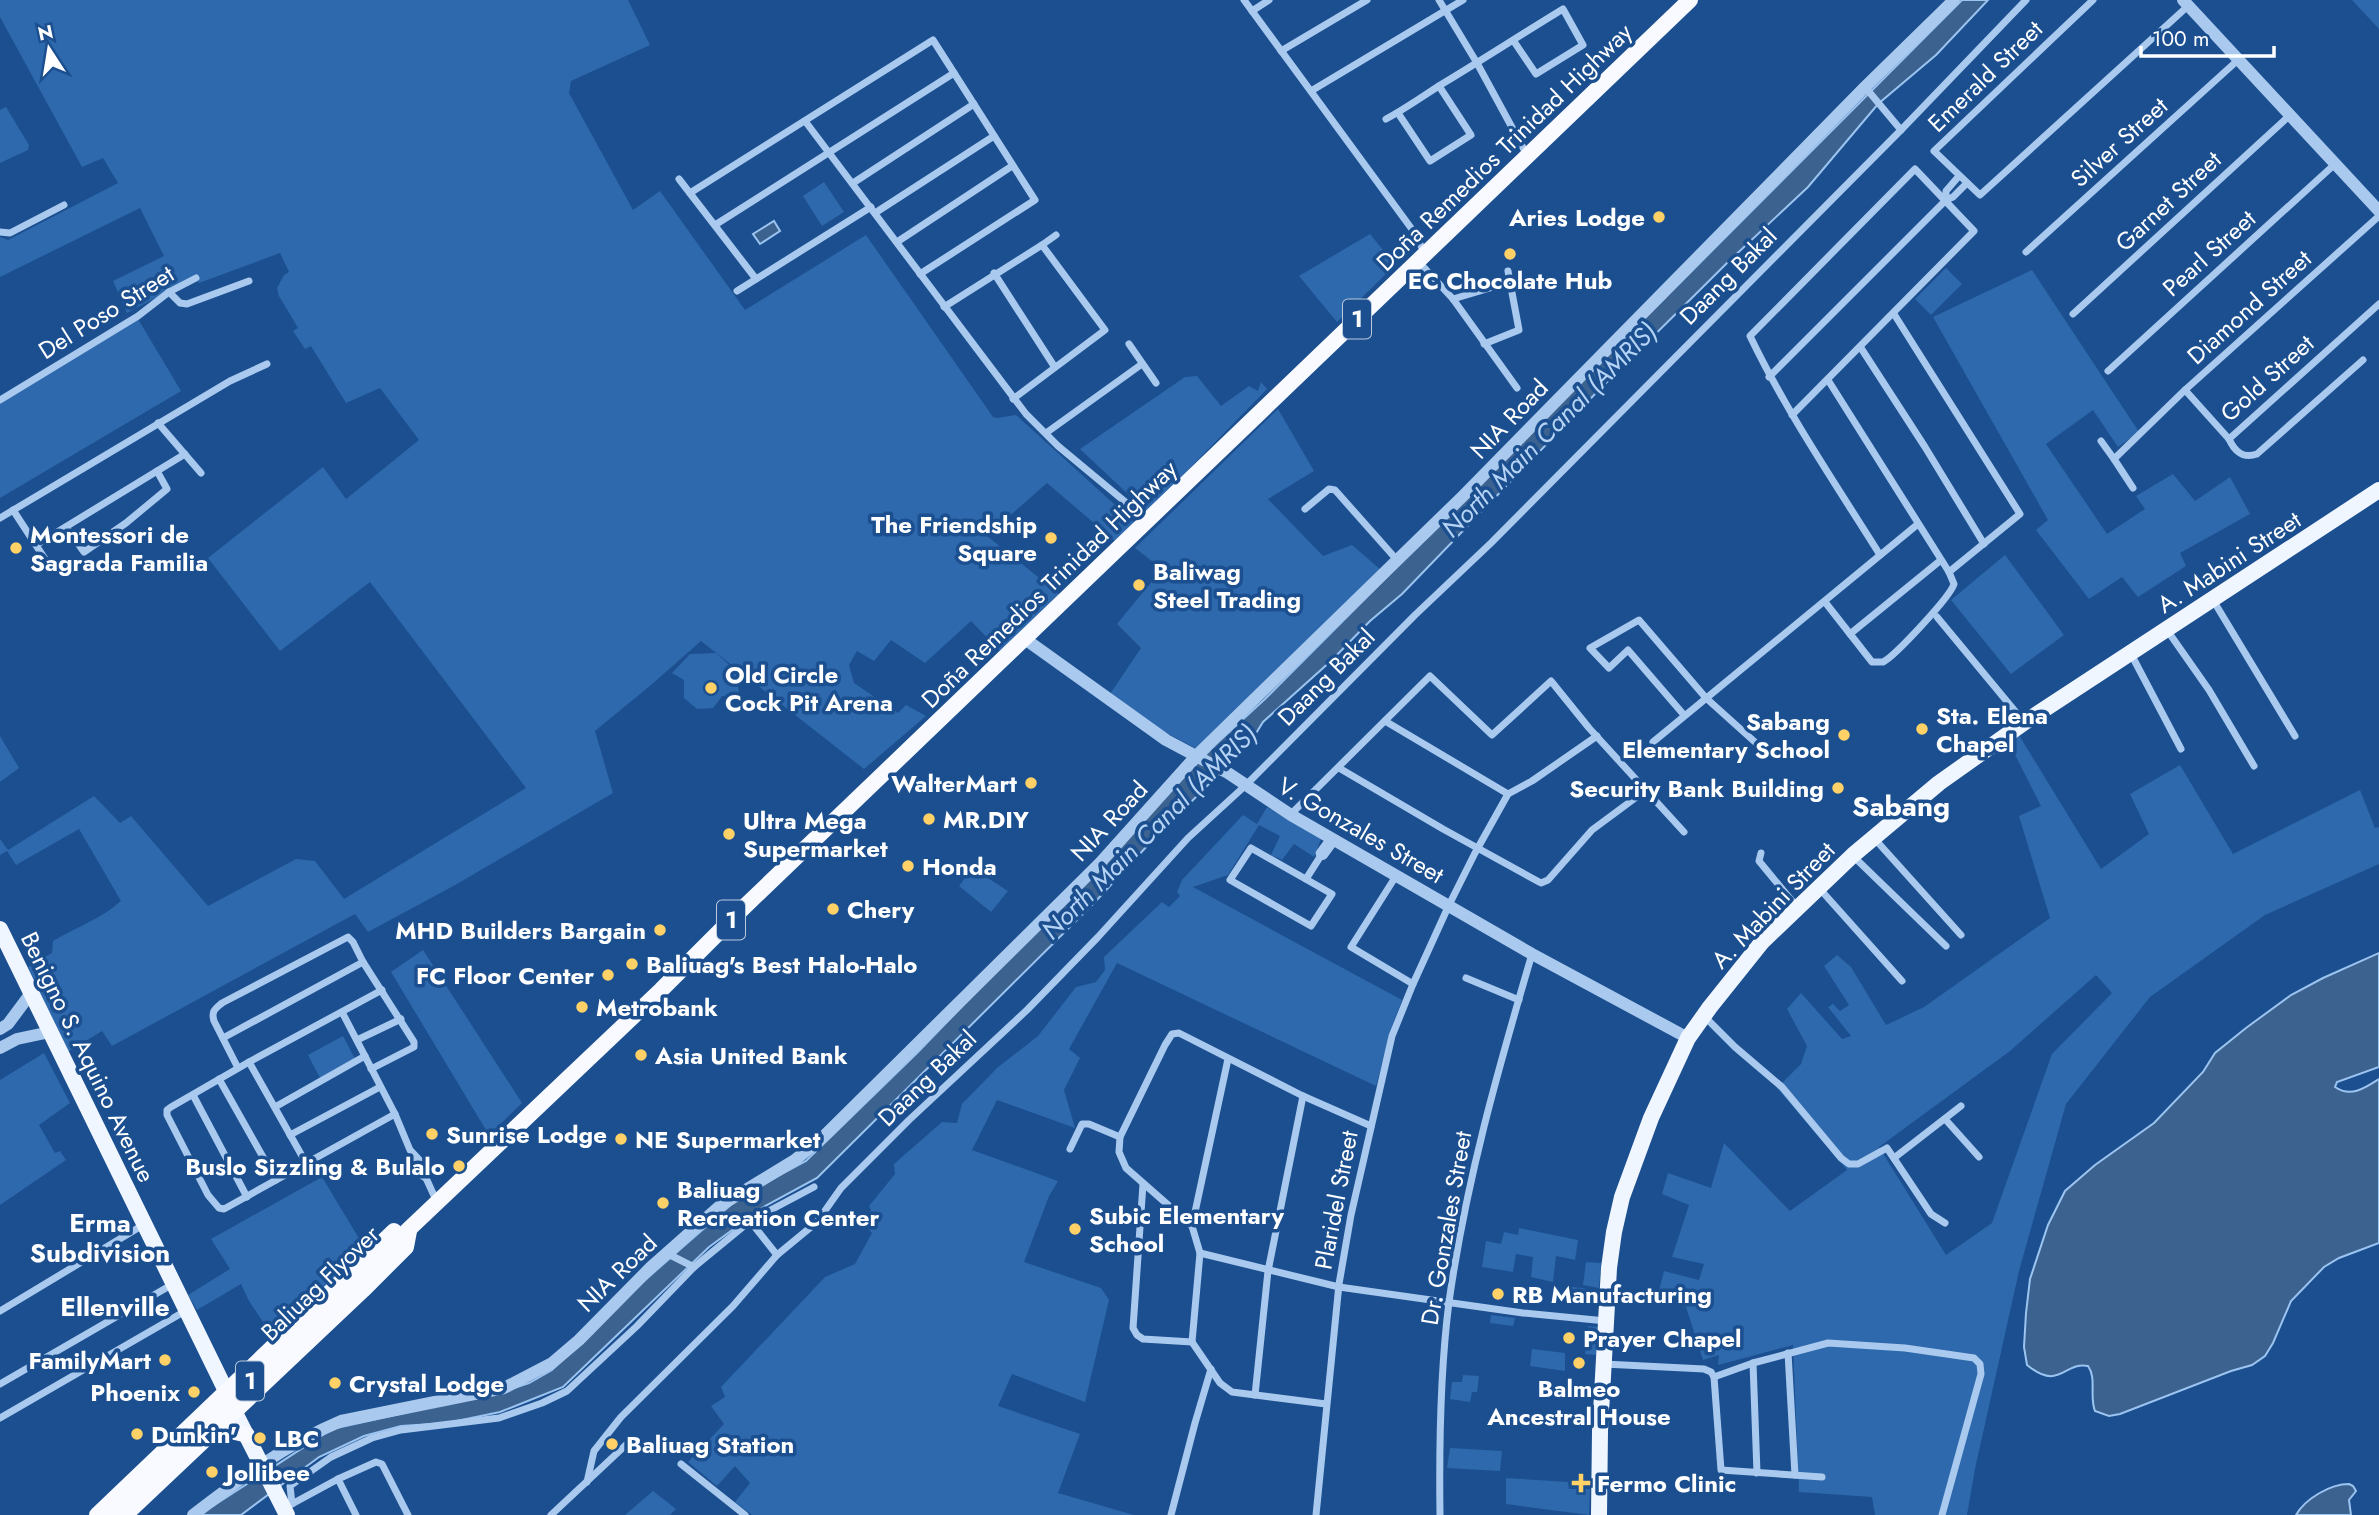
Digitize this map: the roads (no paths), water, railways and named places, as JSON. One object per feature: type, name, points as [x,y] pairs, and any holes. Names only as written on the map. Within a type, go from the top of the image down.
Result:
[{"type":"highway","name":"Doña Remedios Trinidad Highway","points":[[125,1515],[406,1247],[409,1229],[1690,0]]},
{"type":"highway","name":"Doña Remedios Trinidad Highway","points":[[97,1515],[396,1228],[409,1229]]},
{"type":"highway","name":"Baliuag Flyover","points":[[111,1515],[409,1229]]},
{"type":"highway","points":[[211,1433],[230,1430],[247,1435]]},
{"type":"main road","name":"A. Mabini Street","points":[[1599,1515],[1600,1431],[1614,1232],[1622,1197],[1651,1118],[1688,1038],[1703,1016],[1756,949],[1797,908],[1873,837],[1938,783],[2025,722],[2379,490]]},
{"type":"main road","name":"Benigno S. Aquino Avenue","points":[[0,929],[227,1393]]},
{"type":"main road","points":[[234,1411],[285,1506]]},
{"type":"street","points":[[1244,0],[1414,232],[1422,258],[1517,388]]},
{"type":"street","points":[[1252,11],[1269,0]]},
{"type":"street","points":[[1281,51],[1367,0]]},
{"type":"street","points":[[1439,0],[1528,156]]},
{"type":"street","points":[[1311,91],[1463,0]]},
{"type":"street","name":"NIA Road","points":[[193,1515],[320,1430],[341,1421],[407,1406],[486,1393],[522,1380],[552,1363],[671,1256],[721,1205],[795,1160],[823,1137],[1100,863],[1200,757],[1462,497],[1954,0]]},
{"type":"street","name":"Daang Bakal","points":[[587,1482],[594,1451],[621,1417],[733,1306],[777,1255],[817,1222],[841,1188],[909,1120],[1027,1010],[1188,838],[1246,785],[1901,130],[2026,0]]},
{"type":"street","name":"Emerald Street","points":[[1959,176],[1934,150],[2093,0]]},
{"type":"street","points":[[1946,200],[1946,191],[1959,176],[1980,195],[2185,3],[2379,213]]},
{"type":"street","points":[[1386,120],[1439,86],[1477,63],[1513,40],[1563,9],[1584,45],[1536,74],[1513,40]]},
{"type":"street","points":[[690,193],[933,40],[1035,200],[920,274]]},
{"type":"street","name":"Silver Street","points":[[2026,252],[2238,60]]},
{"type":"street","points":[[715,225],[954,73]]},
{"type":"street","points":[[1398,113],[1430,162],[1471,135],[1439,86]]},
{"type":"street","points":[[1865,87],[1901,130]]},
{"type":"street","points":[[853,183],[974,104]]},
{"type":"street","name":"Garnet Street","points":[[2073,314],[2289,116]]},
{"type":"street","points":[[805,121],[1013,399],[1046,433],[1148,520]]},
{"type":"street","points":[[737,291],[993,136]]},
{"type":"street","name":"Pearl Street","points":[[2108,371],[2335,164]]},
{"type":"street","points":[[897,242],[1012,166]]},
{"type":"street","points":[[1792,415],[1975,230],[1914,169],[1749,336],[1769,377],[1792,415],[1880,555]]},
{"type":"street","points":[[679,179],[756,279]]},
{"type":"street","points":[[1769,377],[1946,200],[1967,183]]},
{"type":"street","points":[[0,232],[10,233],[64,205]]},
{"type":"street","name":"Diamond Street","points":[[2113,459],[2379,213]]},
{"type":"street","points":[[944,307],[1056,235]]},
{"type":"street","points":[[1013,399],[1105,330],[1042,244]]},
{"type":"street","points":[[1484,344],[1519,330],[1508,271]]},
{"type":"street","points":[[994,273],[1054,366]]},
{"type":"street","name":"Del Poso Street","points":[[0,400],[138,316],[169,292],[196,278]]},
{"type":"street","points":[[169,292],[180,303],[187,304],[249,281]]},
{"type":"street","points":[[1453,299],[1510,282]]},
{"type":"street","name":"Gold Street","points":[[2185,390],[2229,439],[2379,304]]},
{"type":"street","points":[[1894,314],[2020,514],[1949,572]]},
{"type":"street","points":[[1129,344],[1156,383]]},
{"type":"street","points":[[1861,348],[1984,544]]},
{"type":"street","points":[[2229,439],[2239,453],[2246,457],[2258,454],[2362,360]]},
{"type":"street","points":[[1046,433],[1142,363]]},
{"type":"street","points":[[0,519],[230,381],[267,364]]},
{"type":"street","points":[[1825,602],[1872,662],[1888,660],[1952,589],[1953,581],[1828,380]]},
{"type":"street","points":[[158,423],[201,473]]},
{"type":"street","points":[[2101,441],[2133,488]]},
{"type":"street","points":[[36,545],[185,454]]},
{"type":"street","points":[[66,527],[84,552],[126,523],[167,489],[157,471]]},
{"type":"street","points":[[1306,509],[1329,489],[1335,490],[1397,560]]},
{"type":"street","points":[[13,510],[46,558]]},
{"type":"street","points":[[1653,742],[1918,524]]},
{"type":"street","points":[[1850,634],[1941,559]]},
{"type":"street","points":[[2213,600],[2295,736]]},
{"type":"street","points":[[1937,617],[2025,722]]},
{"type":"street","points":[[1684,715],[1628,650],[1609,668],[1590,648],[1639,620],[1706,698],[1766,752]]},
{"type":"street","points":[[2167,630],[2209,690],[2254,766]]},
{"type":"street","name":"V. Gonzales Street","points":[[1025,639],[1147,727],[1228,772],[1290,815],[1532,954],[1688,1038]]},
{"type":"street","points":[[2131,654],[2181,749]]},
{"type":"street","points":[[1290,815],[1430,676],[1492,736],[1551,681],[1684,832]]},
{"type":"street","points":[[1385,721],[1508,794],[1532,781],[1597,736]]},
{"type":"street","points":[[1339,768],[1537,881],[1545,881],[1592,830],[1646,790]]},
{"type":"street","name":"Plaridel Street","points":[[1316,1515],[1339,1287],[1351,1215],[1392,1036],[1449,905],[1508,794]]},
{"type":"street","points":[[1873,837],[1961,935]]},
{"type":"street","points":[[1306,879],[1320,857],[1324,856],[1332,839]]},
{"type":"street","points":[[1251,848],[1306,879],[1332,894],[1311,926],[1230,880],[1251,848]]},
{"type":"street","points":[[1761,853],[1758,858],[1761,864],[1797,908]]},
{"type":"street","points":[[1853,855],[1946,946]]},
{"type":"street","points":[[1396,876],[1351,947],[1413,984]]},
{"type":"street","points":[[1819,887],[1902,981]]},
{"type":"street","points":[[238,1068],[212,1015],[214,1010],[222,1003],[348,937],[414,1042],[414,1047],[371,1069]]},
{"type":"street","name":"Dr. Gonzales Street","points":[[1440,1515],[1441,1414],[1449,1302],[1477,1154],[1497,1071],[1532,954]]},
{"type":"street","points":[[223,1038],[363,962]]},
{"type":"street","points":[[1466,978],[1519,1000]]},
{"type":"street","points":[[382,990],[167,1110],[170,1124],[214,1204],[224,1209],[395,1114]]},
{"type":"street","points":[[17,1039],[4,1026],[30,993]]},
{"type":"street","points":[[342,1012],[395,1114],[414,1156],[413,1164],[419,1174],[426,1178],[437,1202]]},
{"type":"street","points":[[1703,1016],[1782,1087],[1840,1158],[1849,1164],[1858,1164],[1887,1148],[1931,1213],[1945,1223]]},
{"type":"street","points":[[356,1040],[401,1019]]},
{"type":"street","points":[[0,1048],[17,1039],[50,1032]]},
{"type":"street","points":[[1192,1226],[1126,1168],[1119,1152],[1120,1137],[1172,1034],[1179,1033],[1303,1097],[1371,1126]]},
{"type":"street","points":[[275,1107],[365,1056]]},
{"type":"street","points":[[1228,1059],[1192,1226],[1200,1253],[1192,1342],[1226,1388],[1232,1392],[1326,1404]]},
{"type":"street","points":[[249,1062],[306,1163]]},
{"type":"street","points":[[219,1079],[276,1180]]},
{"type":"street","points":[[290,1135],[380,1087]]},
{"type":"street","points":[[193,1095],[247,1197]]},
{"type":"street","points":[[1255,1395],[1268,1271],[1303,1097]]},
{"type":"street","points":[[1894,1158],[1961,1106]]},
{"type":"street","points":[[1945,1119],[1979,1157]]},
{"type":"street","points":[[1070,1149],[1082,1124],[1089,1124],[1120,1137]]},
{"type":"street","points":[[1143,1184],[1133,1328],[1143,1339],[1192,1342]]},
{"type":"street","points":[[285,1506],[290,1486],[304,1474],[350,1446],[401,1430],[499,1418],[567,1391],[637,1326],[690,1266],[750,1221],[814,1187]]},
{"type":"street","points":[[750,1221],[777,1255]]},
{"type":"street","points":[[0,1311],[144,1224]]},
{"type":"street","points":[[1200,1253],[1339,1287],[1523,1313],[1606,1321]]},
{"type":"street","points":[[671,1256],[690,1266]]},
{"type":"street","points":[[0,1384],[174,1284]]},
{"type":"street","points":[[0,1419],[187,1310]]},
{"type":"street","points":[[1714,1377],[1813,1345],[1841,1343],[1967,1356],[1978,1361],[1981,1374],[1942,1515]]},
{"type":"street","points":[[1788,1353],[1795,1475]]},
{"type":"street","points":[[1754,1363],[1758,1473]]},
{"type":"street","points":[[1604,1364],[1704,1369],[1711,1372],[1714,1377],[1721,1470],[1822,1477]]},
{"type":"street","points":[[1171,1515],[1211,1369]]},
{"type":"street","points":[[551,1515],[629,1442]]},
{"type":"street","points":[[285,1506],[370,1464],[382,1464],[408,1515]]},
{"type":"street","points":[[681,1464],[745,1515]]},
{"type":"street","points":[[338,1479],[356,1515]]},
{"type":"water","name":"North Main Canal (AMRIS)","points":[[1962,0],[1988,0],[1936,55],[1878,104],[1808,187],[1597,392],[1402,594],[1263,722],[1250,743],[1095,902],[817,1178],[765,1206],[709,1247],[563,1387],[500,1412],[447,1423],[401,1426],[364,1436],[319,1457],[241,1515],[199,1515],[332,1429],[508,1390],[529,1383],[552,1370],[636,1288],[741,1196],[806,1161],[917,1053],[1215,745],[1265,699]]},
{"type":"water","points":[[774,221],[780,231],[760,244],[753,234]]},
{"type":"water","points":[[2379,953],[2379,1067],[2337,1082],[2335,1087],[2352,1092],[2379,1079],[2379,1243],[2339,1258],[2324,1267],[2291,1301],[2273,1343],[2265,1356],[2252,1365],[2120,1414],[2109,1416],[2095,1411],[2092,1376],[2088,1366],[2047,1376],[2027,1365],[2024,1347],[2030,1279],[2048,1225],[2065,1191],[2095,1165],[2154,1123],[2203,1072],[2215,1053],[2246,1028],[2291,995]]},
{"type":"water","points":[[2349,1484],[2356,1491],[2349,1500],[2351,1515],[2296,1515],[2305,1503],[2319,1494]]},
{"type":"place","name":"Aries Lodge","points":[[1659,217]]},
{"type":"place","name":"EC Chocolate Hub","points":[[1510,254]]},
{"type":"place","name":"The Friendship Square","points":[[1051,538]]},
{"type":"place","name":"Montessori de Sagrada Familia","points":[[16,548]]},
{"type":"place","name":"Baliwag Steel Trading","points":[[1139,585]]},
{"type":"place","name":"Old Circle Cock Pit Arena","points":[[711,688]]},
{"type":"place","name":"Sta. Elena Chapel","points":[[1922,729]]},
{"type":"place","name":"Sabang Elementary School","points":[[1844,735]]},
{"type":"place","name":"WalterMart","points":[[1031,783]]},
{"type":"place","name":"Security Bank Building","points":[[1838,788]]},
{"type":"place","name":"MR.DIY","points":[[929,819]]},
{"type":"place","name":"Ultra Mega Supermarket","points":[[729,834]]},
{"type":"place","name":"Honda","points":[[908,866]]},
{"type":"place","name":"Chery","points":[[833,909]]},
{"type":"place","name":"MHD Builders Bargain","points":[[660,930]]},
{"type":"place","name":"Baliuag's Best Halo-Halo","points":[[632,964]]},
{"type":"place","name":"FC Floor Center","points":[[608,975]]},
{"type":"place","name":"Metrobank","points":[[582,1007]]},
{"type":"place","name":"Asia United Bank","points":[[641,1055]]},
{"type":"place","name":"Sunrise Lodge","points":[[432,1134]]},
{"type":"place","name":"NE Supermarket","points":[[621,1139]]},
{"type":"place","name":"Buslo Sizzling & Bulalo","points":[[459,1166]]},
{"type":"place","name":"Baliuag Recreation Center","points":[[663,1203]]},
{"type":"place","name":"Subic Elementary School","points":[[1075,1229]]},
{"type":"place","name":"RB Manufacturing","points":[[1498,1294]]},
{"type":"place","name":"Prayer Chapel","points":[[1569,1338]]},
{"type":"place","name":"FamilyMart","points":[[165,1360]]},
{"type":"place","name":"Balmeo Ancestral House","points":[[1579,1363]]},
{"type":"place","name":"Crystal Lodge","points":[[335,1383]]},
{"type":"place","name":"Phoenix","points":[[194,1392]]},
{"type":"place","name":"Dunkin'","points":[[137,1434]]},
{"type":"place","name":"LBC","points":[[260,1438]]},
{"type":"place","name":"Baliuag Station","points":[[612,1444]]},
{"type":"place","name":"Jollibee","points":[[212,1472]]},
{"type":"place","name":"Fermo Clinic","points":[[1581,1483]]},
{"type":"district","name":"Sabang","points":[[1901,806]]},
{"type":"district","name":"Erma Subdivision","points":[[100,1238]]},
{"type":"district","name":"Ellenville","points":[[115,1307]]}]
